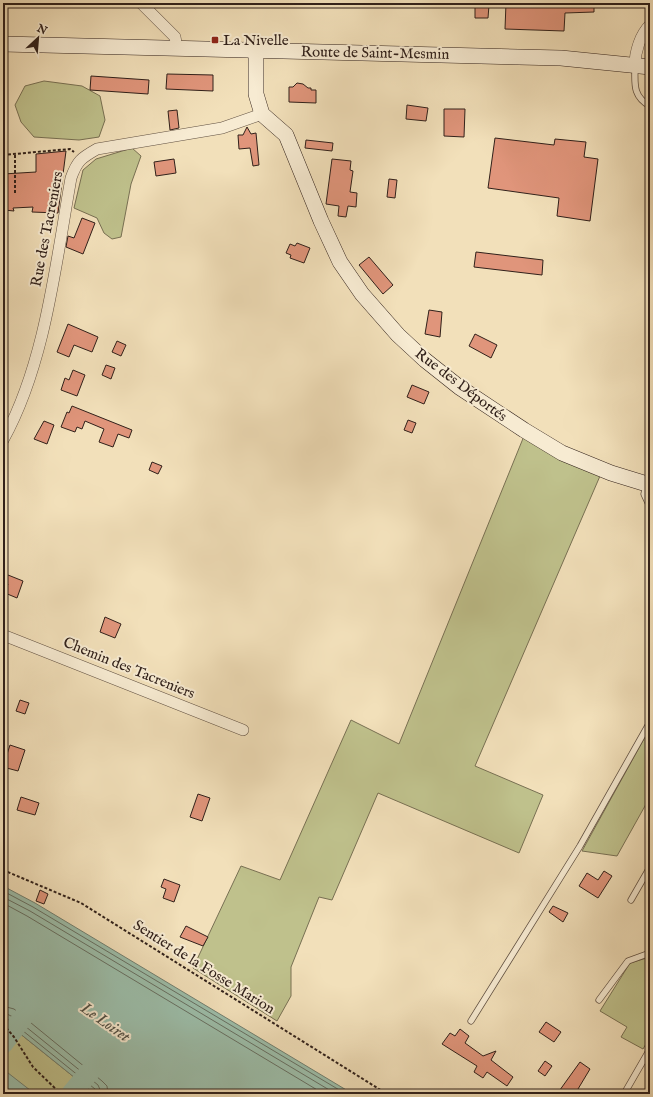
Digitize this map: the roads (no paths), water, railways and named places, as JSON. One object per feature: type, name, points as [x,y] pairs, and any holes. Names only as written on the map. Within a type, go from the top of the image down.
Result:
[{"type":"main road","name":"Route de Saint-Mesmin","points":[[3,44],[561,58],[650,67]]},
{"type":"main road","points":[[256,51],[256,94],[262,114]]},
{"type":"main road","name":"Rue des Déportés","points":[[262,114],[286,135],[321,221],[340,262],[362,294],[398,335],[425,360],[459,387],[562,453],[611,473],[648,485]]},
{"type":"street","points":[[141,3],[175,37],[177,48]]},
{"type":"street","points":[[635,65],[635,54],[646,30],[650,25]]},
{"type":"street","name":"Rue des Tacreniers","points":[[3,440],[28,388],[41,336],[71,178],[75,166],[82,158],[97,149],[222,128],[262,114]]},
{"type":"street","name":"Chemin des Tacreniers","points":[[3,635],[243,730]]},
{"type":"lane","points":[[635,65],[634,87],[640,98],[650,106]]},
{"type":"lane","points":[[648,485],[644,494],[650,507]]},
{"type":"lane","points":[[471,1021],[580,846],[650,722]]},
{"type":"lane","points":[[631,900],[650,867]]},
{"type":"lane","points":[[599,1000],[628,961],[650,954]]},
{"type":"lane","points":[[624,1094],[650,1048]]},
{"type":"water","name":"Le Loiret","points":[[3,886],[35,903],[353,1094],[95,1094],[3,1020]]},
{"type":"water","points":[[3,1069],[35,1094],[3,1094]]},
{"type":"waterway","points":[[3,1044],[30,1008]]},
{"type":"waterway","points":[[71,1094],[98,1062]]},
{"type":"place","name":"La Nivelle","points":[[215,40]]}]
